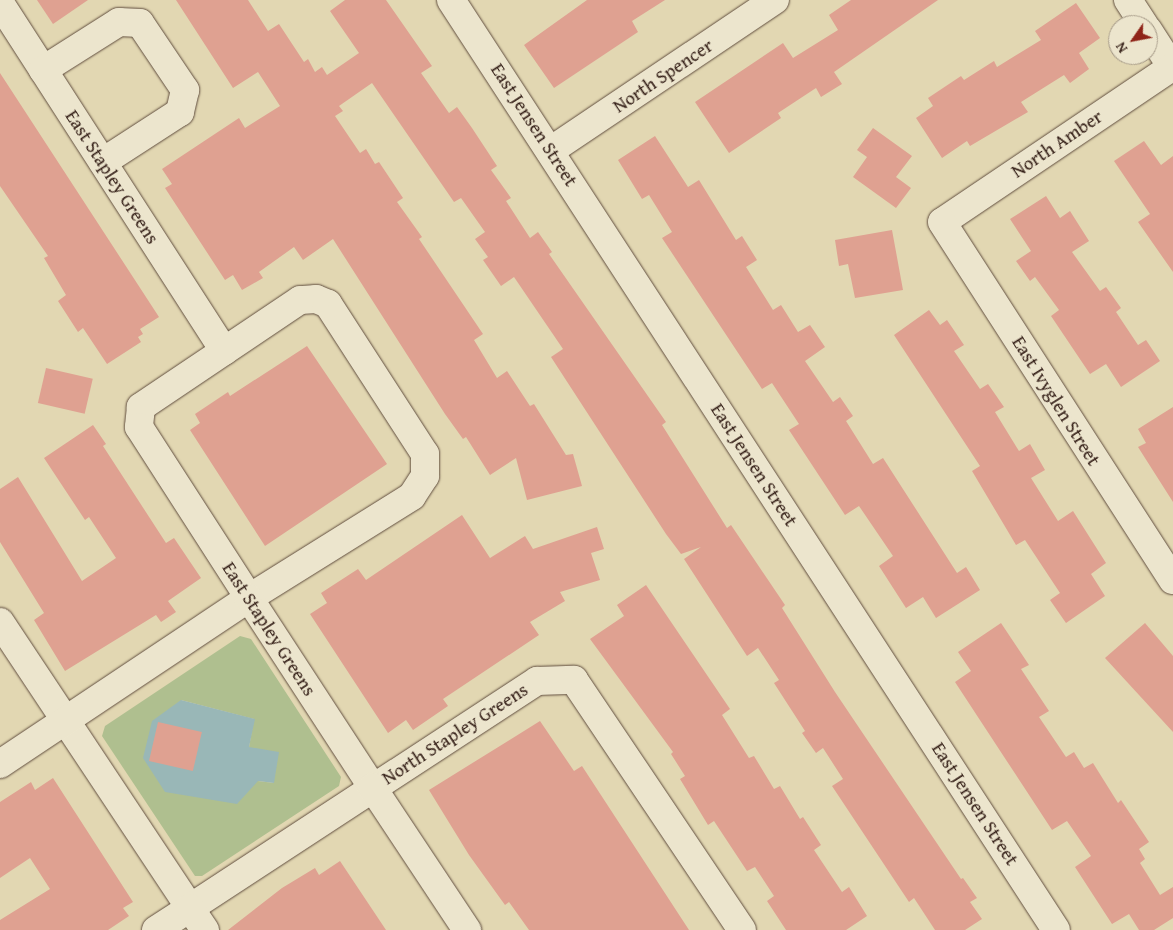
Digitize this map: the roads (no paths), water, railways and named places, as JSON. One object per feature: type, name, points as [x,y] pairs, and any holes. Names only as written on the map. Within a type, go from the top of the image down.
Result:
[{"type":"street","name":"East Jensen Street","points":[[451,0],[1056,930]]},
{"type":"street","name":"North Spencer","points":[[550,151],[776,0]]},
{"type":"street","points":[[1128,0],[1138,15]]},
{"type":"street","name":"East Stapley Greens","points":[[0,3],[224,351]]},
{"type":"street","points":[[43,70],[119,22],[140,23],[185,90],[180,112],[103,162]]},
{"type":"street","points":[[1158,46],[1172,68]]},
{"type":"street","name":"North Amber","points":[[942,222],[1172,68]]},
{"type":"street","name":"East Ivyglen Street","points":[[942,222],[1173,580]]},
{"type":"street","name":"East Stapley Greens","points":[[249,598],[412,496],[425,476],[425,454],[328,304],[316,299],[300,300],[141,407],[139,427],[249,598],[372,787],[467,930]]},
{"type":"street","points":[[0,764],[249,598]]},
{"type":"street","points":[[0,622],[205,930]]},
{"type":"street","name":"North Stapley Greens","points":[[190,908],[372,787],[537,681],[574,680],[742,930]]},
{"type":"street","points":[[156,930],[190,908]]},
{"type":"water","points":[[181,700],[255,719],[249,747],[279,752],[274,783],[258,781],[237,804],[165,792],[143,758],[152,721]]}]
